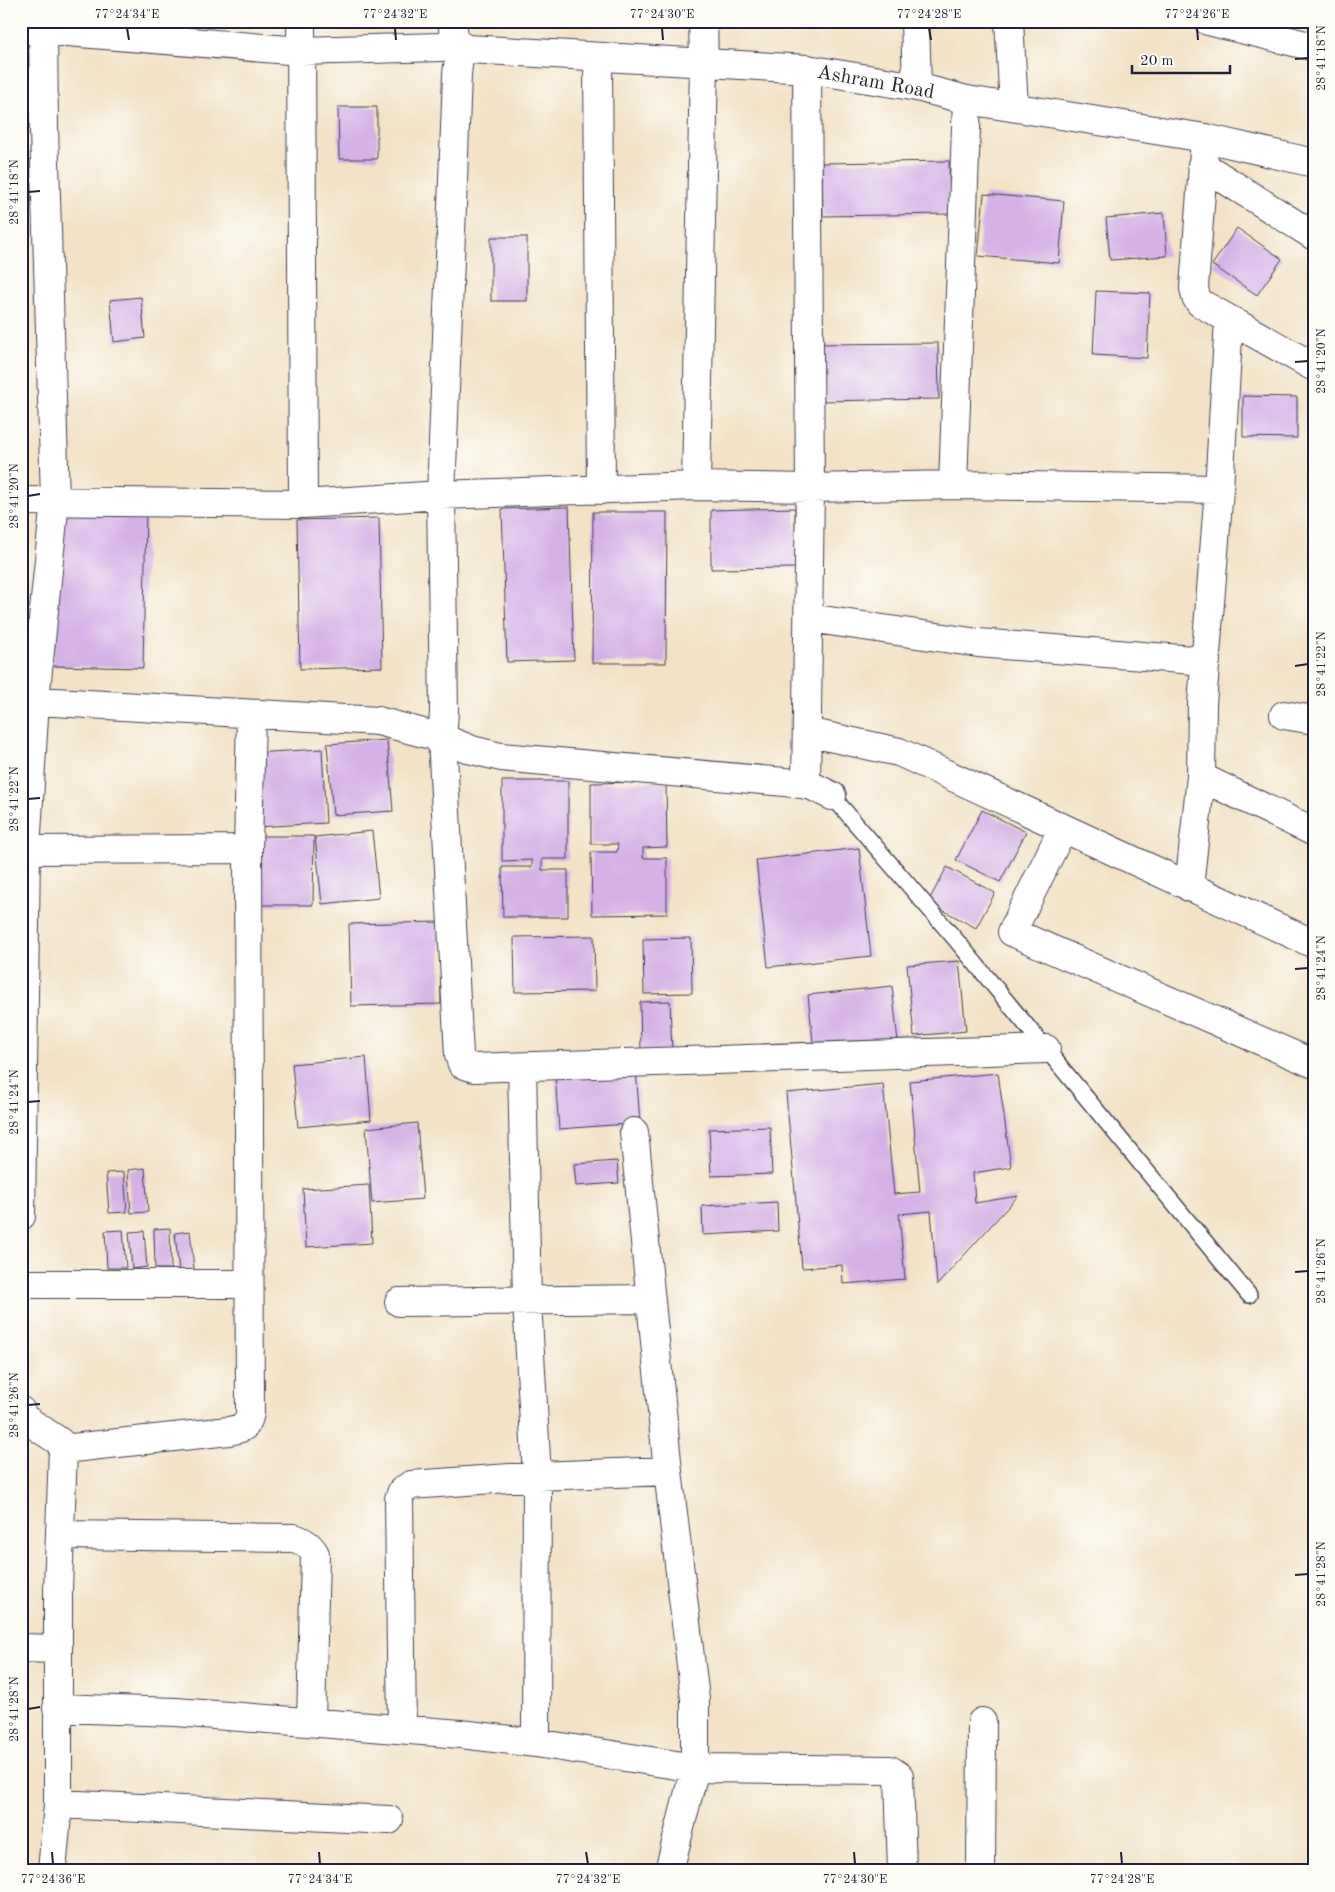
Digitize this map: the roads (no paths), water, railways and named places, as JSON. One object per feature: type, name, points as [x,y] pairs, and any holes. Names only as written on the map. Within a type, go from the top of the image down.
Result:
[{"type":"street","points":[[301,21],[303,504]]},
{"type":"street","points":[[696,486],[704,63],[703,21]]},
{"type":"street","points":[[915,21],[917,87]]},
{"type":"street","points":[[1010,21],[1014,107]]},
{"type":"street","points":[[1208,21],[1314,47]]},
{"type":"street","points":[[21,1216],[24,850],[28,700],[55,500],[33,129],[36,27],[301,51],[441,47],[456,37]]},
{"type":"street","points":[[456,37],[457,75],[441,495],[444,712],[442,738],[459,1055],[462,1064],[474,1068],[522,1067],[1046,1049]]},
{"type":"street","name":"Ashram Road","points":[[456,37],[468,50],[807,69],[917,87],[967,100],[1014,107],[1203,152],[1314,163]]},
{"type":"street","points":[[598,57],[601,490]]},
{"type":"street","points":[[806,784],[810,488],[807,69]]},
{"type":"street","points":[[953,485],[967,100]]},
{"type":"street","points":[[1203,152],[1314,236]]},
{"type":"street","points":[[1203,152],[1194,288],[1196,297],[1200,303],[1314,367]]},
{"type":"street","points":[[1189,887],[1201,778],[1202,704],[1220,490],[1229,320]]},
{"type":"street","points":[[21,501],[303,504],[441,495],[696,486],[810,488],[953,485],[1220,490]]},
{"type":"street","points":[[809,618],[978,643],[1206,661]]},
{"type":"street","points":[[28,700],[378,722],[442,738],[472,750],[501,757],[806,784],[832,796]]},
{"type":"street","points":[[63,1449],[229,1431],[242,1428],[248,1423],[250,1413],[248,849],[251,714]]},
{"type":"street","points":[[1284,715],[1314,720]]},
{"type":"street","points":[[807,732],[899,752],[1314,944]]},
{"type":"street","points":[[1201,778],[1314,832]]},
{"type":"street","points":[[1064,828],[1012,932],[1314,1064]]},
{"type":"street","points":[[24,850],[248,849]]},
{"type":"street","points":[[522,1067],[527,1301],[537,1476],[536,1743]]},
{"type":"street","points":[[634,1132],[668,1472],[695,1699],[695,1768],[669,1871]]},
{"type":"street","points":[[21,1284],[249,1284]]},
{"type":"street","points":[[399,1302],[650,1299]]},
{"type":"street","points":[[21,1411],[21,1416],[60,1442],[63,1449],[57,1649],[58,1804],[52,1871]]},
{"type":"street","points":[[402,1729],[399,1499],[402,1491],[411,1485],[537,1476],[668,1472]]},
{"type":"street","points":[[60,1535],[294,1538],[303,1541],[311,1547],[315,1554],[311,1722]]},
{"type":"street","points":[[21,1648],[57,1649]]},
{"type":"street","points":[[57,1708],[176,1712],[402,1729],[536,1743],[695,1768],[885,1770],[895,1772],[899,1776],[902,1871]]},
{"type":"street","points":[[981,1871],[982,1722]]},
{"type":"street","points":[[58,1804],[389,1820]]},
{"type":"lane","points":[[832,796],[956,940],[1249,1295]]}]
